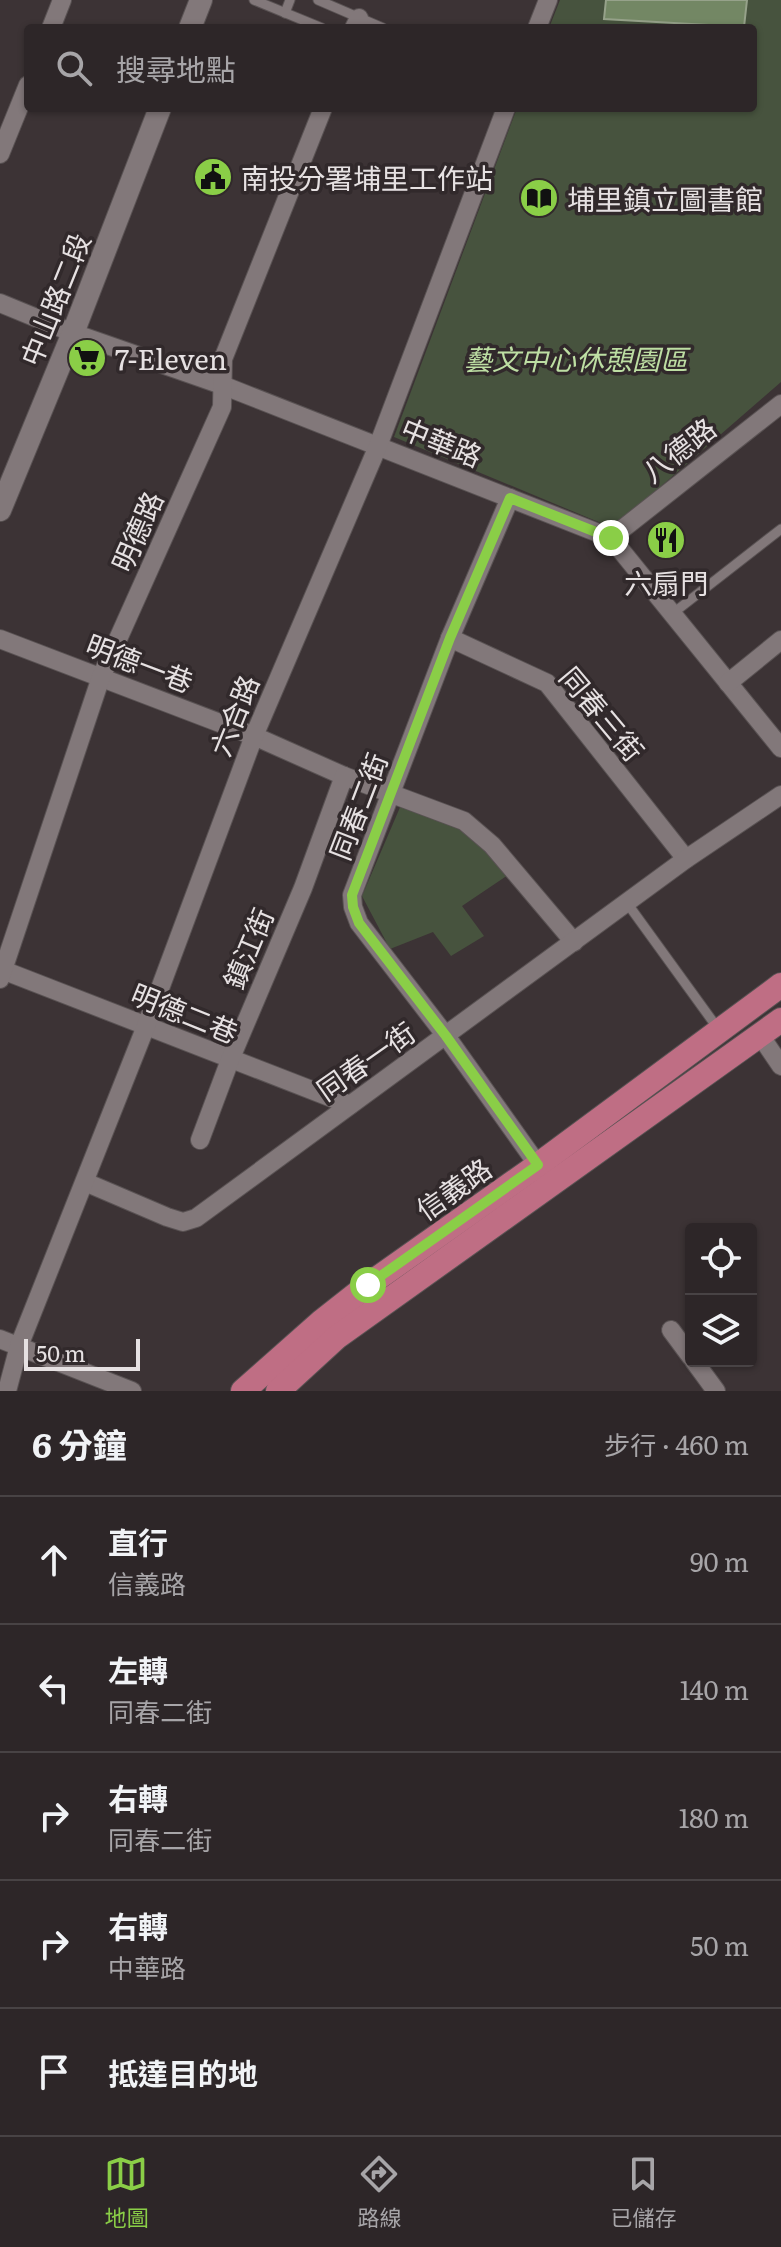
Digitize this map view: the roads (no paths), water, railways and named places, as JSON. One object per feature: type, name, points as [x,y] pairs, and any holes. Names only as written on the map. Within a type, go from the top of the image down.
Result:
[{"type":"main road","name":"信義路","points":[[278,1391],[337,1337],[781,985]]},
{"type":"main road","name":"信義路","points":[[243,1391],[368,1285],[544,1175],[781,1020]]},
{"type":"street","points":[[53,24],[62,0]]},
{"type":"street","points":[[192,24],[201,0]]},
{"type":"street","points":[[539,24],[548,0]]},
{"type":"street","points":[[0,154],[24,95]]},
{"type":"street","name":"中山路二段","points":[[0,510],[158,112]]},
{"type":"street","name":"明德路","points":[[1,973],[101,677],[222,407],[223,359],[321,112]]},
{"type":"street","name":"六合路","points":[[7,1391],[19,1346],[146,1026],[254,736],[378,446],[504,112]]},
{"type":"street","name":"中華路","points":[[0,303],[73,333],[222,385],[611,538],[781,748]]},
{"type":"street","name":"八德路","points":[[611,538],[781,404]]},
{"type":"street","name":"同春二街","points":[[510,498],[450,638],[352,895],[359,923],[446,1036],[544,1175]]},
{"type":"street","name":"同春三街","points":[[450,638],[547,683],[686,859]]},
{"type":"street","name":"明德一巷","points":[[0,639],[254,736],[344,776],[464,821],[492,845],[574,942]]},
{"type":"street","points":[[728,683],[781,640]]},
{"type":"street","name":"鎮江街","points":[[200,1140],[230,1060],[303,888],[344,776]]},
{"type":"street","name":"同春一街","points":[[85,1182],[167,1217],[183,1222],[196,1218],[686,859],[781,795]]},
{"type":"street","name":"明德二巷","points":[[1,973],[350,1105]]},
{"type":"street","points":[[760,1035],[781,1066]]},
{"type":"street","points":[[671,1330],[685,1349]]},
{"type":"street","points":[[0,1339],[132,1391]]},
{"type":"street","points":[[698,1367],[716,1391]]},
{"type":"lane","points":[[254,0],[312,24]]},
{"type":"lane","points":[[285,13],[290,0]]},
{"type":"lane","points":[[318,0],[356,23]]},
{"type":"lane","points":[[672,614],[781,529]]},
{"type":"lane","points":[[627,903],[720,1031]]},
{"type":"place","name":"南投分署埔里工作站","points":[[213,177]]},
{"type":"place","name":"埔里鎮立圖書館","points":[[539,198]]},
{"type":"place","name":"7-Eleven","points":[[87,358]]},
{"type":"place","name":"六扇門","points":[[666,540]]},
{"type":"park label","name":"藝文中心休憩園區","points":[[576,358]]}]
